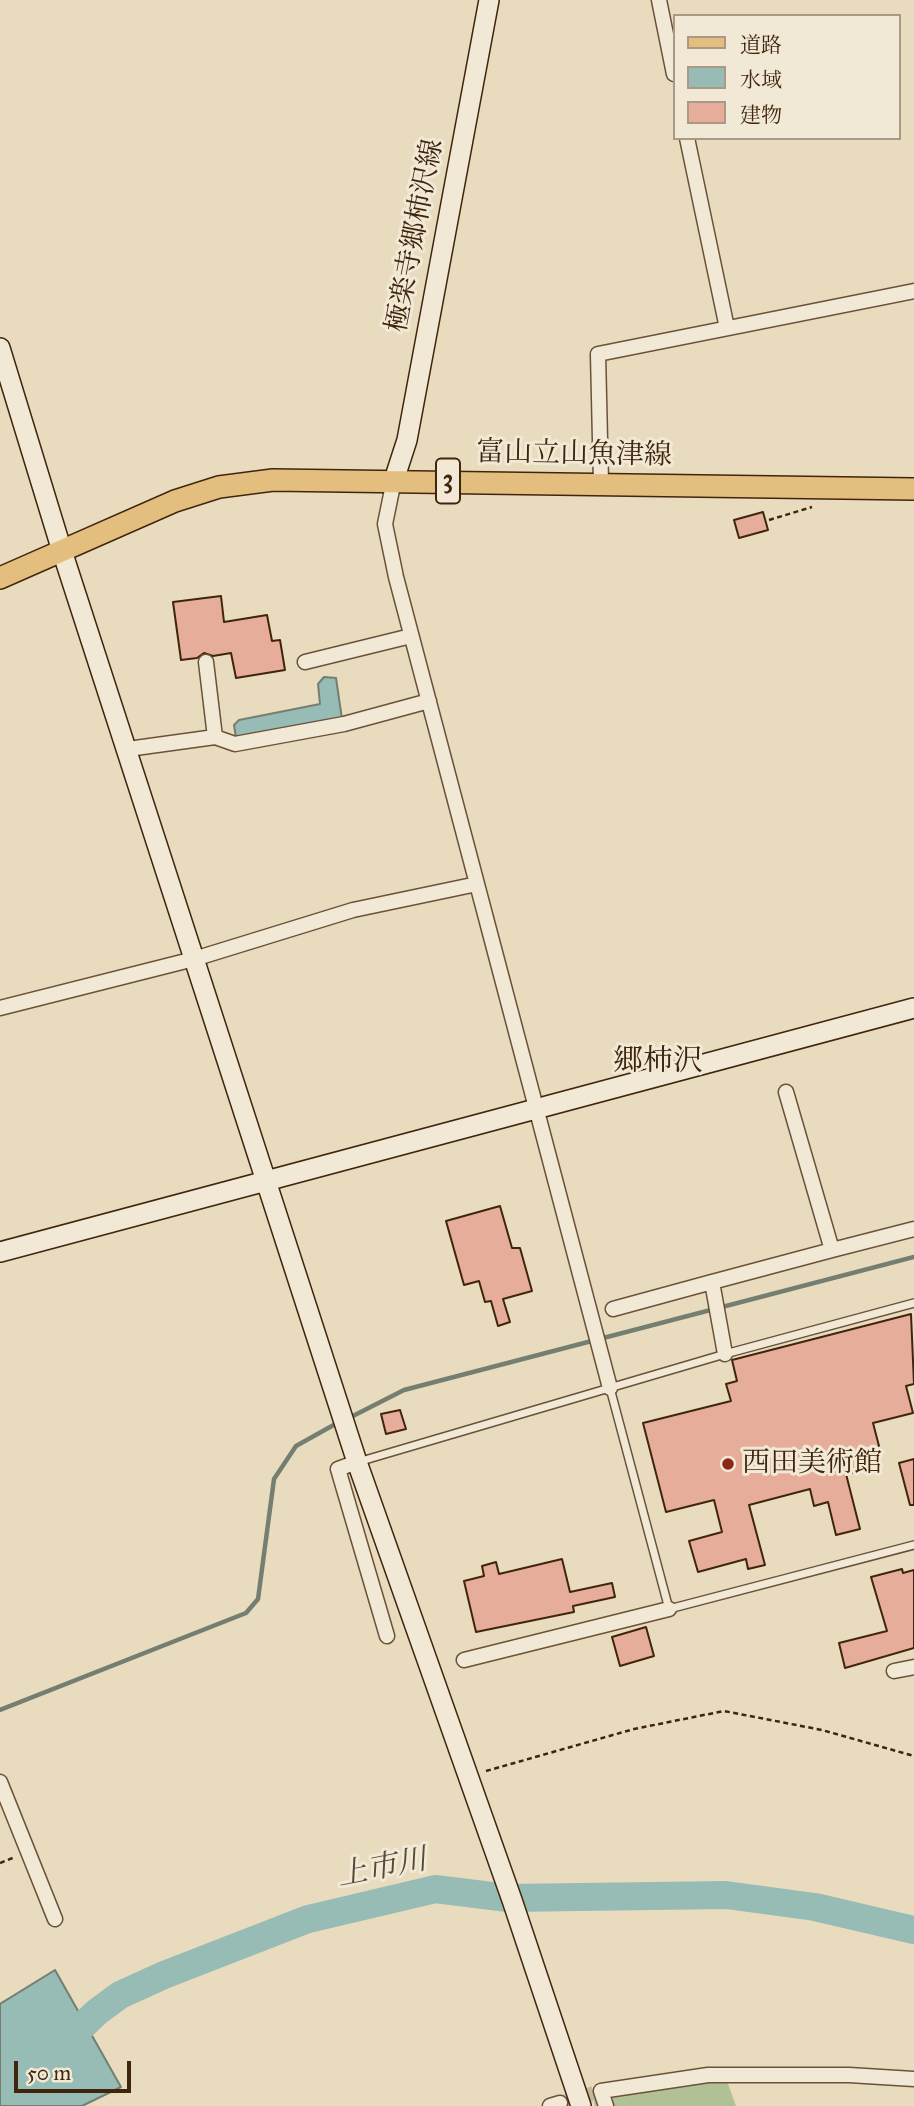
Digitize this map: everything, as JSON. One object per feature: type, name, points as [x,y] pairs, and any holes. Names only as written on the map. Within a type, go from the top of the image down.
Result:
[{"type":"main road","name":"富山立山魚津線","points":[[0,578],[175,501],[219,487],[273,480],[914,489]]},
{"type":"street","name":"極楽寺郷柿沢線","points":[[394,480],[407,440],[489,0]]},
{"type":"street","points":[[659,0],[673,69]]},
{"type":"street","points":[[687,140],[727,328]]},
{"type":"street","points":[[601,483],[598,354],[914,291]]},
{"type":"street","points":[[0,348],[62,551],[268,1178],[357,1462],[469,1776],[581,2106]]},
{"type":"street","points":[[394,480],[385,524],[411,636],[610,1388]]},
{"type":"street","points":[[304,662],[411,636]]},
{"type":"street","points":[[206,662],[215,737]]},
{"type":"street","points":[[128,749],[215,737],[236,744],[344,724],[429,701]]},
{"type":"street","points":[[0,1008],[194,959],[354,910],[477,884]]},
{"type":"street","points":[[0,1252],[268,1178],[914,1008]]},
{"type":"street","points":[[786,1092],[832,1250]]},
{"type":"street","points":[[613,1309],[914,1229]]},
{"type":"street","points":[[712,1282],[724,1354]]},
{"type":"street","points":[[357,1462],[338,1469],[387,1636]]},
{"type":"street","points":[[464,1660],[669,1609]]},
{"type":"street","points":[[894,1671],[914,1667]]},
{"type":"street","points":[[0,1782],[55,1919]]},
{"type":"street","points":[[606,2106],[601,2091],[708,2076],[849,2075],[914,2079]]},
{"type":"lane","points":[[357,1462],[724,1354],[914,1303]]},
{"type":"lane","points":[[610,1388],[669,1609],[914,1545]]},
{"type":"path","points":[[469,1776],[634,1729],[724,1711],[822,1730],[914,1756]]},
{"type":"green space","points":[[709,2080],[727,2081],[736,2106],[595,2106],[593,2098]]},
{"type":"water","points":[[324,677],[336,678],[342,719],[236,738],[234,725],[239,720],[320,704],[318,684]]},
{"type":"water","points":[[55,1970],[121,2087],[82,2106],[0,2106],[0,2004]]},
{"type":"building","points":[[763,512],[768,530],[739,538],[734,520]]},
{"type":"building","points":[[221,596],[224,622],[267,615],[272,641],[280,640],[285,670],[236,678],[231,653],[213,656],[204,653],[197,658],[181,660],[173,602]]},
{"type":"building","points":[[500,1206],[512,1248],[520,1248],[532,1291],[503,1299],[510,1322],[498,1326],[491,1301],[485,1302],[479,1281],[464,1285],[446,1221]]},
{"type":"building","points":[[911,1314],[914,1384],[906,1386],[913,1413],[873,1423],[879,1446],[858,1452],[862,1470],[846,1474],[860,1529],[836,1535],[828,1502],[814,1506],[810,1489],[749,1505],[765,1565],[748,1569],[746,1559],[698,1572],[689,1541],[722,1532],[714,1500],[666,1512],[643,1423],[731,1401],[726,1384],[737,1381],[732,1360]]},
{"type":"building","points":[[400,1410],[406,1429],[386,1434],[381,1414]]},
{"type":"building","points":[[914,1459],[914,1505],[910,1505],[899,1463]]},
{"type":"building","points":[[562,1559],[570,1592],[612,1583],[615,1597],[573,1606],[574,1612],[476,1632],[464,1581],[484,1576],[482,1566],[496,1562],[499,1574]]},
{"type":"building","points":[[902,1569],[903,1573],[914,1570],[914,1648],[845,1668],[839,1643],[887,1631],[871,1577]]},
{"type":"building","points":[[646,1627],[654,1656],[620,1666],[612,1637]]},
{"type":"waterway","points":[[347,1419],[404,1390],[914,1257]]},
{"type":"waterway","points":[[0,1710],[246,1613],[258,1599],[274,1479],[296,1446],[339,1422]]},
{"type":"waterway","name":"上市川","points":[[57,2050],[97,2012],[120,1995],[164,1975],[308,1919],[435,1889],[508,1898],[726,1895],[815,1907],[914,1930]]},
{"type":"tunnel","points":[[560,2103],[601,2091]]},
{"type":"place","name":"西田美術館","points":[[728,1464]]},
{"type":"district","name":"郷柿沢","points":[[658,1063]]}]
